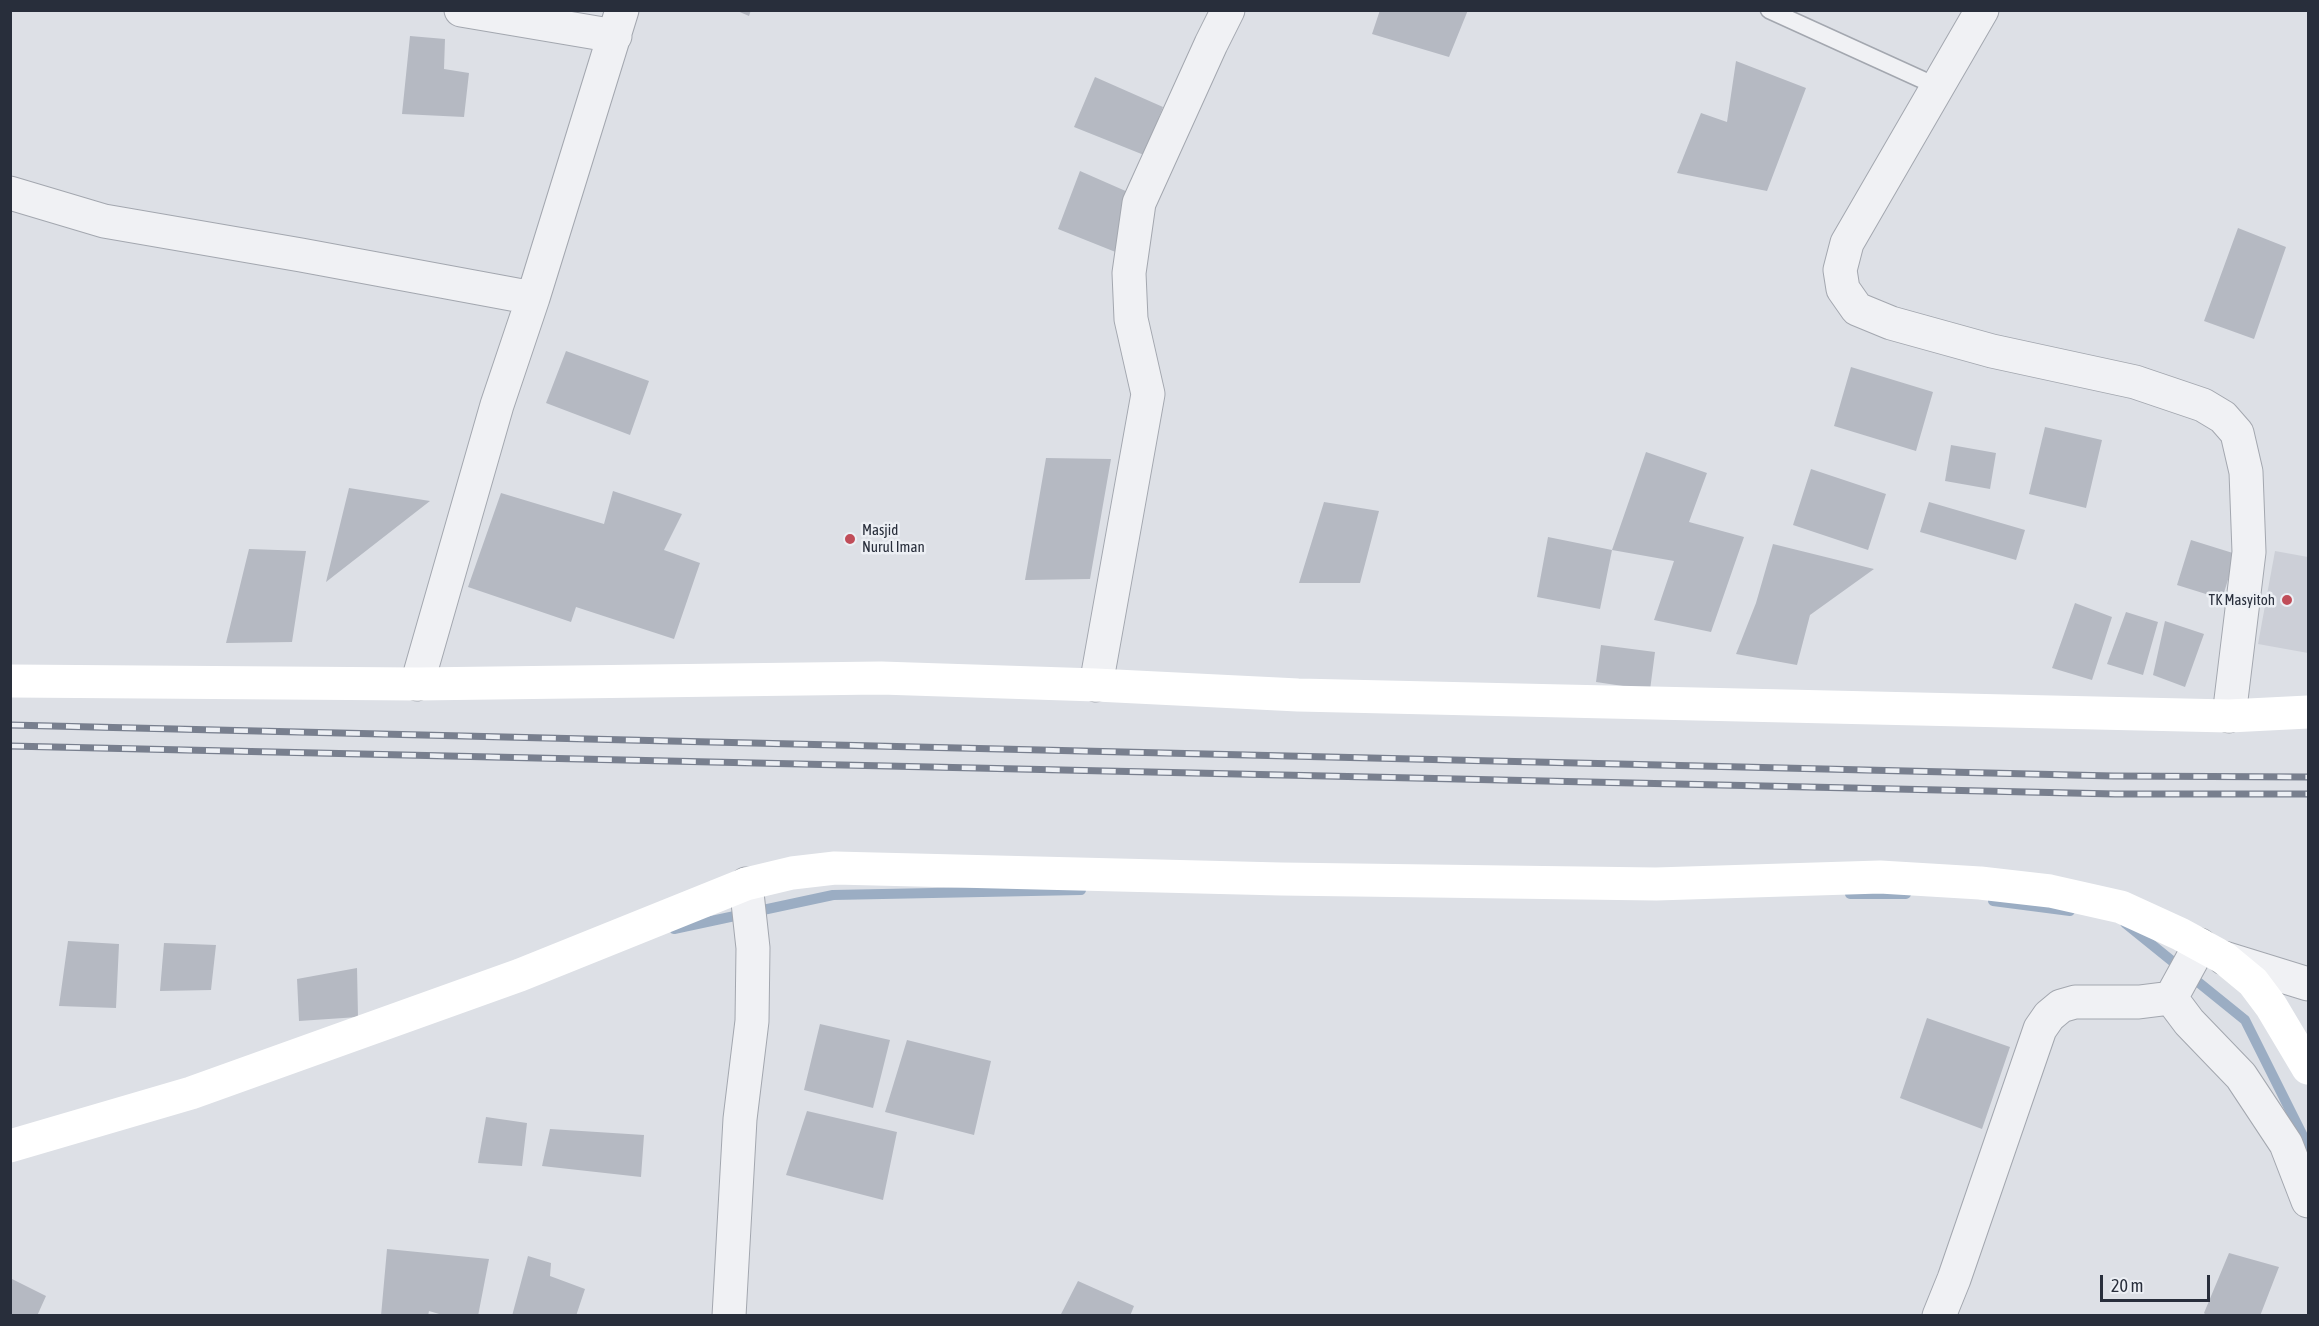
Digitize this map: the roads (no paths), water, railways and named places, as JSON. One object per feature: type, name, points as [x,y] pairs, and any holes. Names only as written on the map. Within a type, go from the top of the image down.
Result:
[{"type":"street","points":[[417,684],[497,405],[619,23],[461,10]]},
{"type":"street","points":[[1096,685],[1148,394],[1131,319],[1129,273],[1139,203],[1228,10]]},
{"type":"street","points":[[1982,10],[1847,243],[1839,270],[1843,289],[1857,309],[1891,322],[1992,351],[2135,382],[2203,405],[2223,417],[2237,433],[2246,472],[2250,552],[2229,716]]},
{"type":"street","points":[[10,193],[104,221],[533,298]]},
{"type":"street","points":[[10,681],[417,684],[881,678],[1298,695],[2229,716],[2308,712]]},
{"type":"street","points":[[10,1146],[191,1092],[520,975],[792,873],[835,868],[1270,879],[1656,884],[1880,877],[1980,883],[2050,891],[2121,907],[2253,982],[2271,1006],[2308,1068]]},
{"type":"street","points":[[729,1316],[741,1119],[752,1021],[753,948],[747,889]]},
{"type":"street","points":[[2206,954],[2308,984]]},
{"type":"street","points":[[1940,1316],[2040,1029],[2049,1016],[2061,1006],[2075,1002],[2139,1002],[2173,995],[2206,954]]},
{"type":"street","points":[[2173,995],[2189,1022],[2241,1076],[2286,1144],[2308,1201]]},
{"type":"lane","points":[[1769,10],[1936,86]]},
{"type":"waterway","points":[[674,929],[833,895],[1081,890]]},
{"type":"waterway","points":[[1850,894],[1906,894]]},
{"type":"waterway","points":[[1993,901],[2070,911]]},
{"type":"waterway","points":[[2125,923],[2245,1020],[2308,1146]]},
{"type":"railway","points":[[10,725],[2113,776],[2308,777]]},
{"type":"railway","points":[[10,746],[2115,794],[2308,794]]},
{"type":"place","name":"Masjid Nurul Iman","points":[[850,539]]},
{"type":"place","name":"TK Masyitoh","points":[[2287,600]]}]
